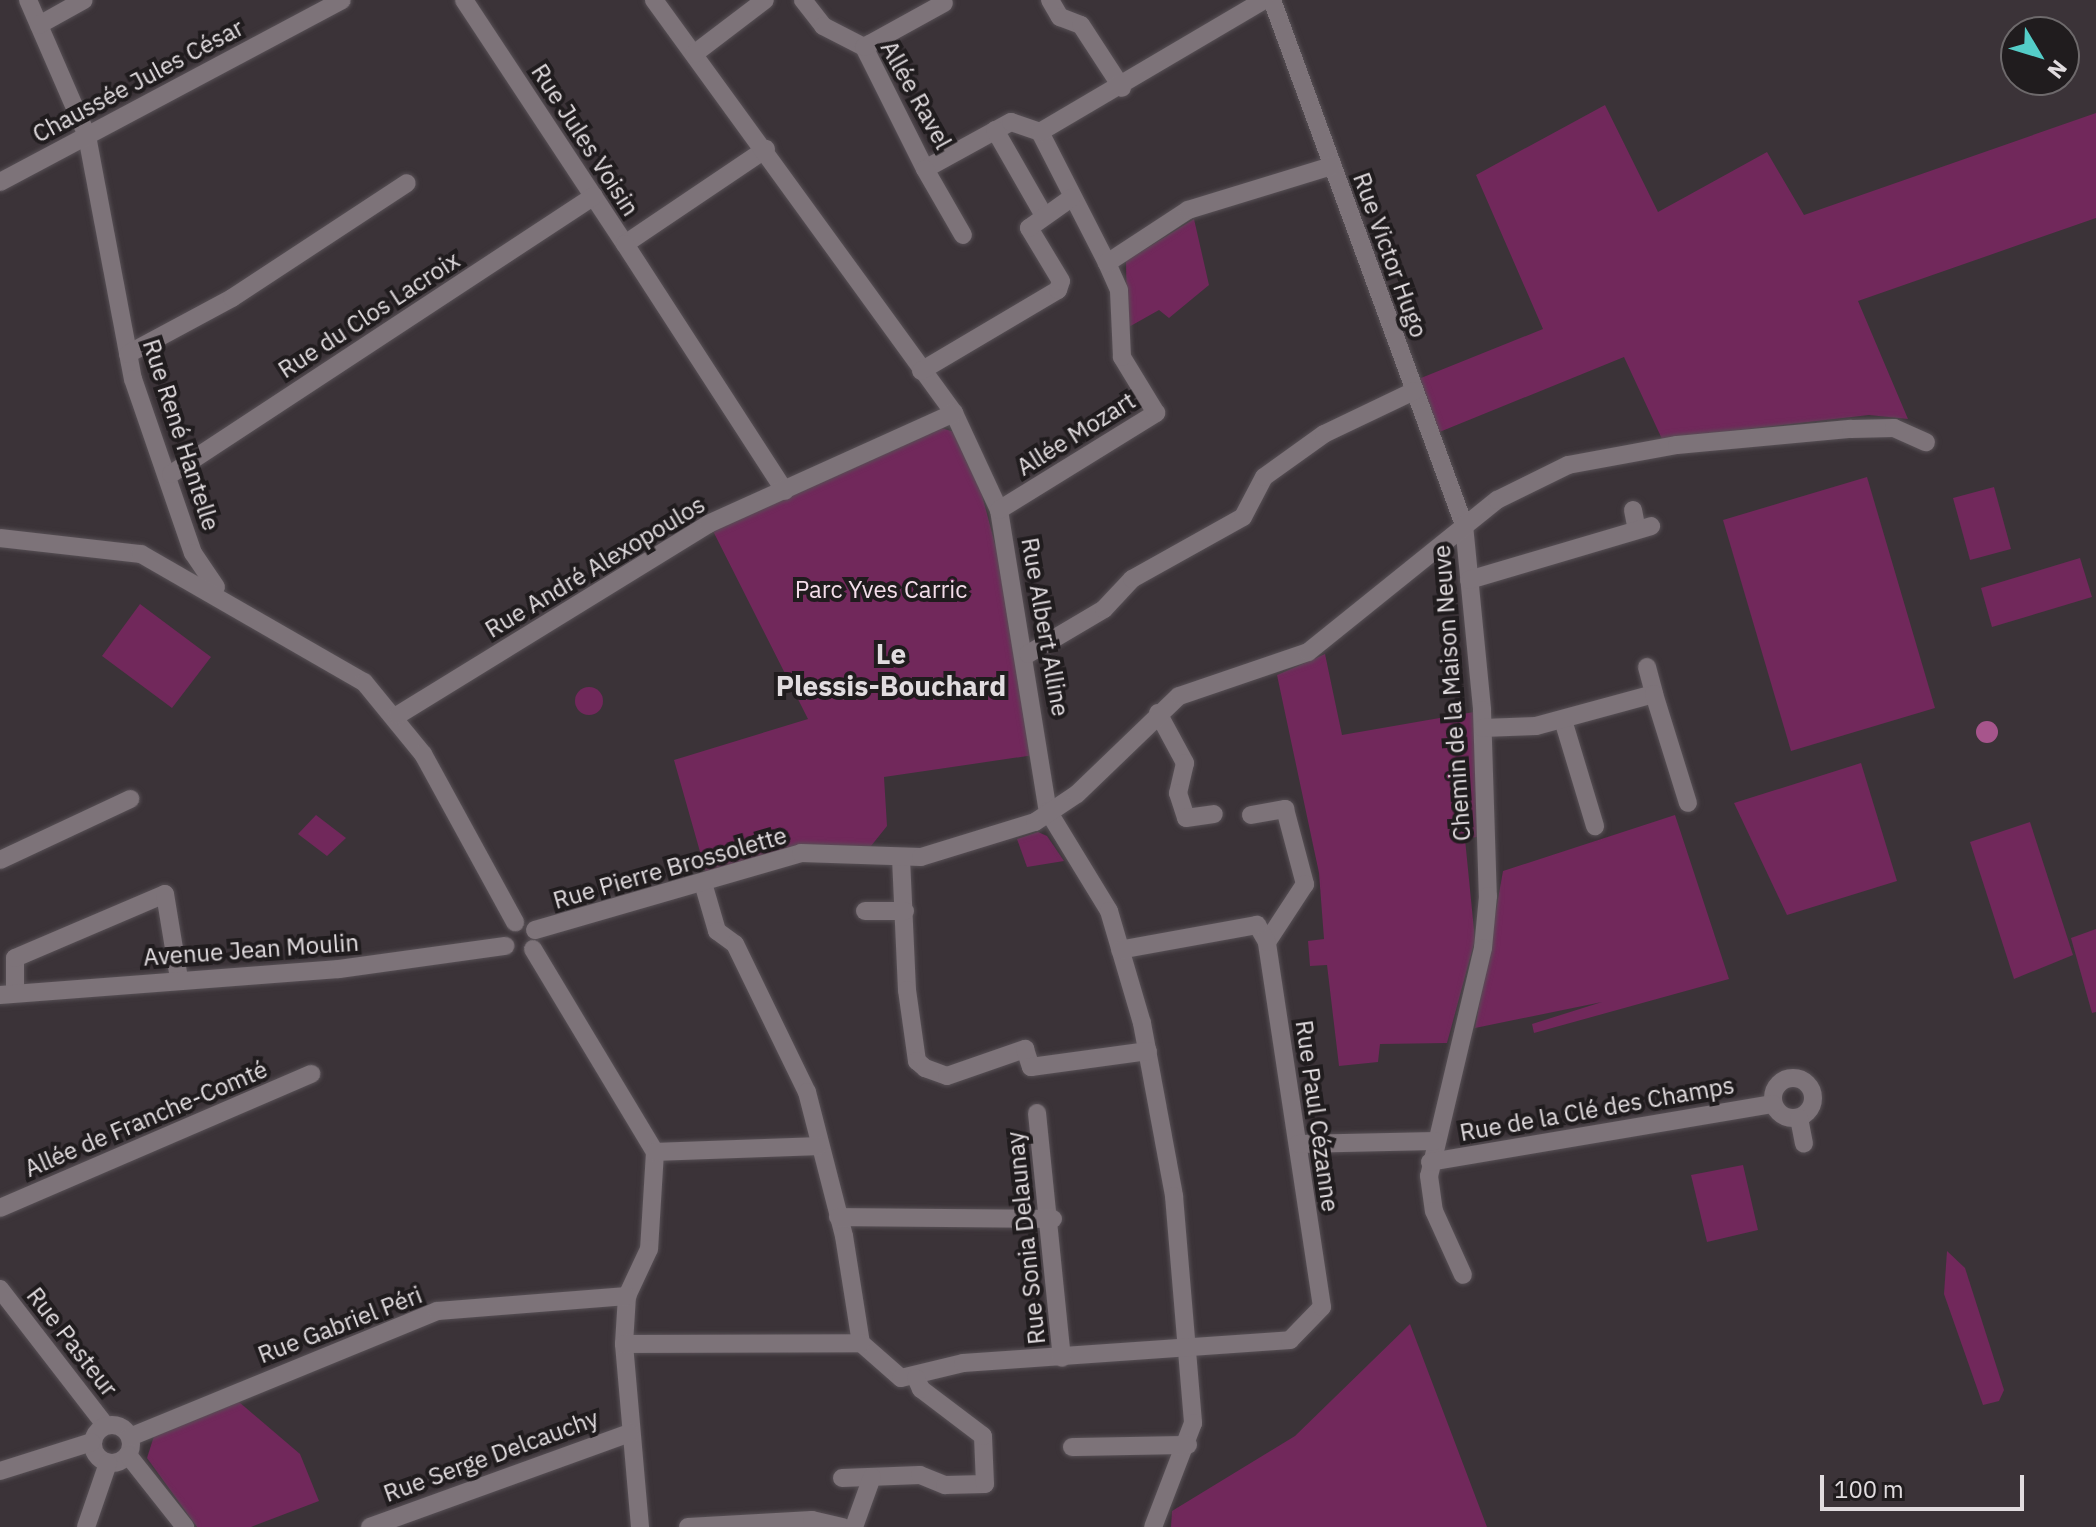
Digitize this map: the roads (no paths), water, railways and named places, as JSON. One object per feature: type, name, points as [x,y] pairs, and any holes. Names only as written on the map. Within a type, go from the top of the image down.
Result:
[{"type":"street","name":"Rue René Hantelle","points":[[28,0],[87,136],[128,354],[203,573],[226,597]]},
{"type":"street","points":[[39,25],[84,0]]},
{"type":"street","name":"Chaussée Jules César","points":[[0,182],[342,0]]},
{"type":"street","name":"Rue Jules Voisin","points":[[464,0],[625,244],[766,149]]},
{"type":"street","name":"Rue Albert Alline","points":[[654,0],[766,149],[921,371],[954,413],[999,510],[1028,654],[1048,811],[1099,892],[1120,950],[1148,1051],[1174,1196],[1187,1343],[1188,1445]]},
{"type":"street","points":[[694,54],[765,0]]},
{"type":"street","name":"Allée Ravel","points":[[803,0],[823,26],[864,47],[925,169],[1011,122],[1040,136]]},
{"type":"street","points":[[1050,0],[1060,17],[1081,25],[1122,88]]},
{"type":"street","points":[[1264,0],[1040,136],[1107,263],[1188,210],[1332,166]]},
{"type":"street","name":"Rue Victor Hugo","points":[[1272,0],[1464,525]]},
{"type":"street","points":[[864,47],[944,3]]},
{"type":"street","points":[[995,130],[1042,212]]},
{"type":"street","points":[[925,169],[963,235]]},
{"type":"street","points":[[128,354],[232,298],[407,183]]},
{"type":"street","name":"Rue du Clos Lacroix","points":[[171,474],[594,196]]},
{"type":"street","points":[[921,371],[1061,286],[1029,228],[1042,212],[1071,198]]},
{"type":"street","points":[[625,244],[785,491]]},
{"type":"street","name":"Allée Mozart","points":[[999,510],[1156,413],[1122,357],[1119,290],[1107,263]]},
{"type":"street","points":[[1028,654],[1104,609],[1132,579],[1243,517],[1264,477],[1324,434],[1414,391]]},
{"type":"street","name":"Rue André Alexopoulos","points":[[398,715],[708,524],[954,413]]},
{"type":"street","name":"Rue Pierre Brossolette","points":[[534,940],[801,853],[901,858],[1013,831],[1077,794],[1158,713],[1192,688],[1308,652],[1464,525],[1568,465],[1677,445],[1894,428],[1926,442]]},
{"type":"street","points":[[1469,580],[1644,528],[1633,510]]},
{"type":"street","name":"Chemin de la Maison Neuve","points":[[1463,1275],[1434,1211],[1430,1162],[1484,940],[1483,728],[1464,525]]},
{"type":"street","points":[[0,538],[168,555],[191,537]]},
{"type":"street","points":[[141,554],[226,597],[364,682],[398,715],[515,922],[534,940],[655,1152],[649,1249],[627,1296],[624,1344],[629,1433],[640,1527]]},
{"type":"street","points":[[1647,667],[1688,803]]},
{"type":"street","points":[[1483,728],[1563,720],[1654,694]]},
{"type":"street","points":[[1158,713],[1185,763],[1178,793],[1186,818],[1214,814]]},
{"type":"street","points":[[1563,720],[1595,826]]},
{"type":"street","points":[[0,860],[130,799]]},
{"type":"street","points":[[1120,950],[1257,925],[1267,942],[1305,884],[1285,809],[1251,815]]},
{"type":"street","points":[[901,858],[907,990],[917,1061],[925,1068],[947,1076],[1025,1049],[1031,1067],[1148,1051]]},
{"type":"street","points":[[703,883],[717,931],[735,944],[807,1092],[838,1217],[861,1343],[890,1373],[916,1378],[963,1363],[1062,1358],[1187,1343]]},
{"type":"street","points":[[8,994],[15,958],[165,894],[179,979]]},
{"type":"street","points":[[865,911],[905,911]]},
{"type":"street","points":[[505,946],[504,932],[515,922]]},
{"type":"street","name":"Avenue Jean Moulin","points":[[8,994],[404,962],[505,946],[515,954],[534,940]]},
{"type":"street","name":"Rue Paul Cézanne","points":[[1187,1343],[1290,1340],[1322,1307],[1267,942]]},
{"type":"street","name":"Allée de Franche-Comté","points":[[0,1208],[311,1074]]},
{"type":"street","points":[[1798,1077],[1811,1087],[1814,1102],[1799,1118],[1773,1104],[1783,1081],[1798,1077]]},
{"type":"street","name":"Rue de la Clé des Champs","points":[[1430,1162],[1773,1104]]},
{"type":"street","name":"Rue Sonia Delaunay","points":[[1037,1113],[1053,1219],[1062,1358]]},
{"type":"street","points":[[1799,1118],[1804,1144]]},
{"type":"street","points":[[1298,1144],[1435,1141]]},
{"type":"street","points":[[655,1152],[819,1146]]},
{"type":"street","points":[[838,1217],[1053,1219]]},
{"type":"street","name":"Rue Pasteur","points":[[0,1289],[105,1425]]},
{"type":"street","name":"Rue Gabriel Péri","points":[[108,1463],[129,1446],[427,1314],[627,1296]]},
{"type":"street","points":[[624,1344],[861,1343]]},
{"type":"street","points":[[842,1478],[872,1477],[985,1491],[983,1436],[916,1378]]},
{"type":"street","points":[[0,1471],[92,1442],[105,1425],[129,1446],[185,1527]]},
{"type":"street","name":"Rue Serge Delcauchy","points":[[370,1527],[629,1433]]},
{"type":"street","points":[[86,1527],[108,1463],[92,1442]]},
{"type":"street","points":[[1072,1447],[1188,1445],[1153,1527]]},
{"type":"street","points":[[854,1527],[872,1477]]},
{"type":"street","points":[[688,1527],[843,1527]]},
{"type":"district","name":"Le Plessis-Bouchard","points":[[891,670]]},
{"type":"park label","name":"Parc Yves Carric","points":[[881,590]]}]
